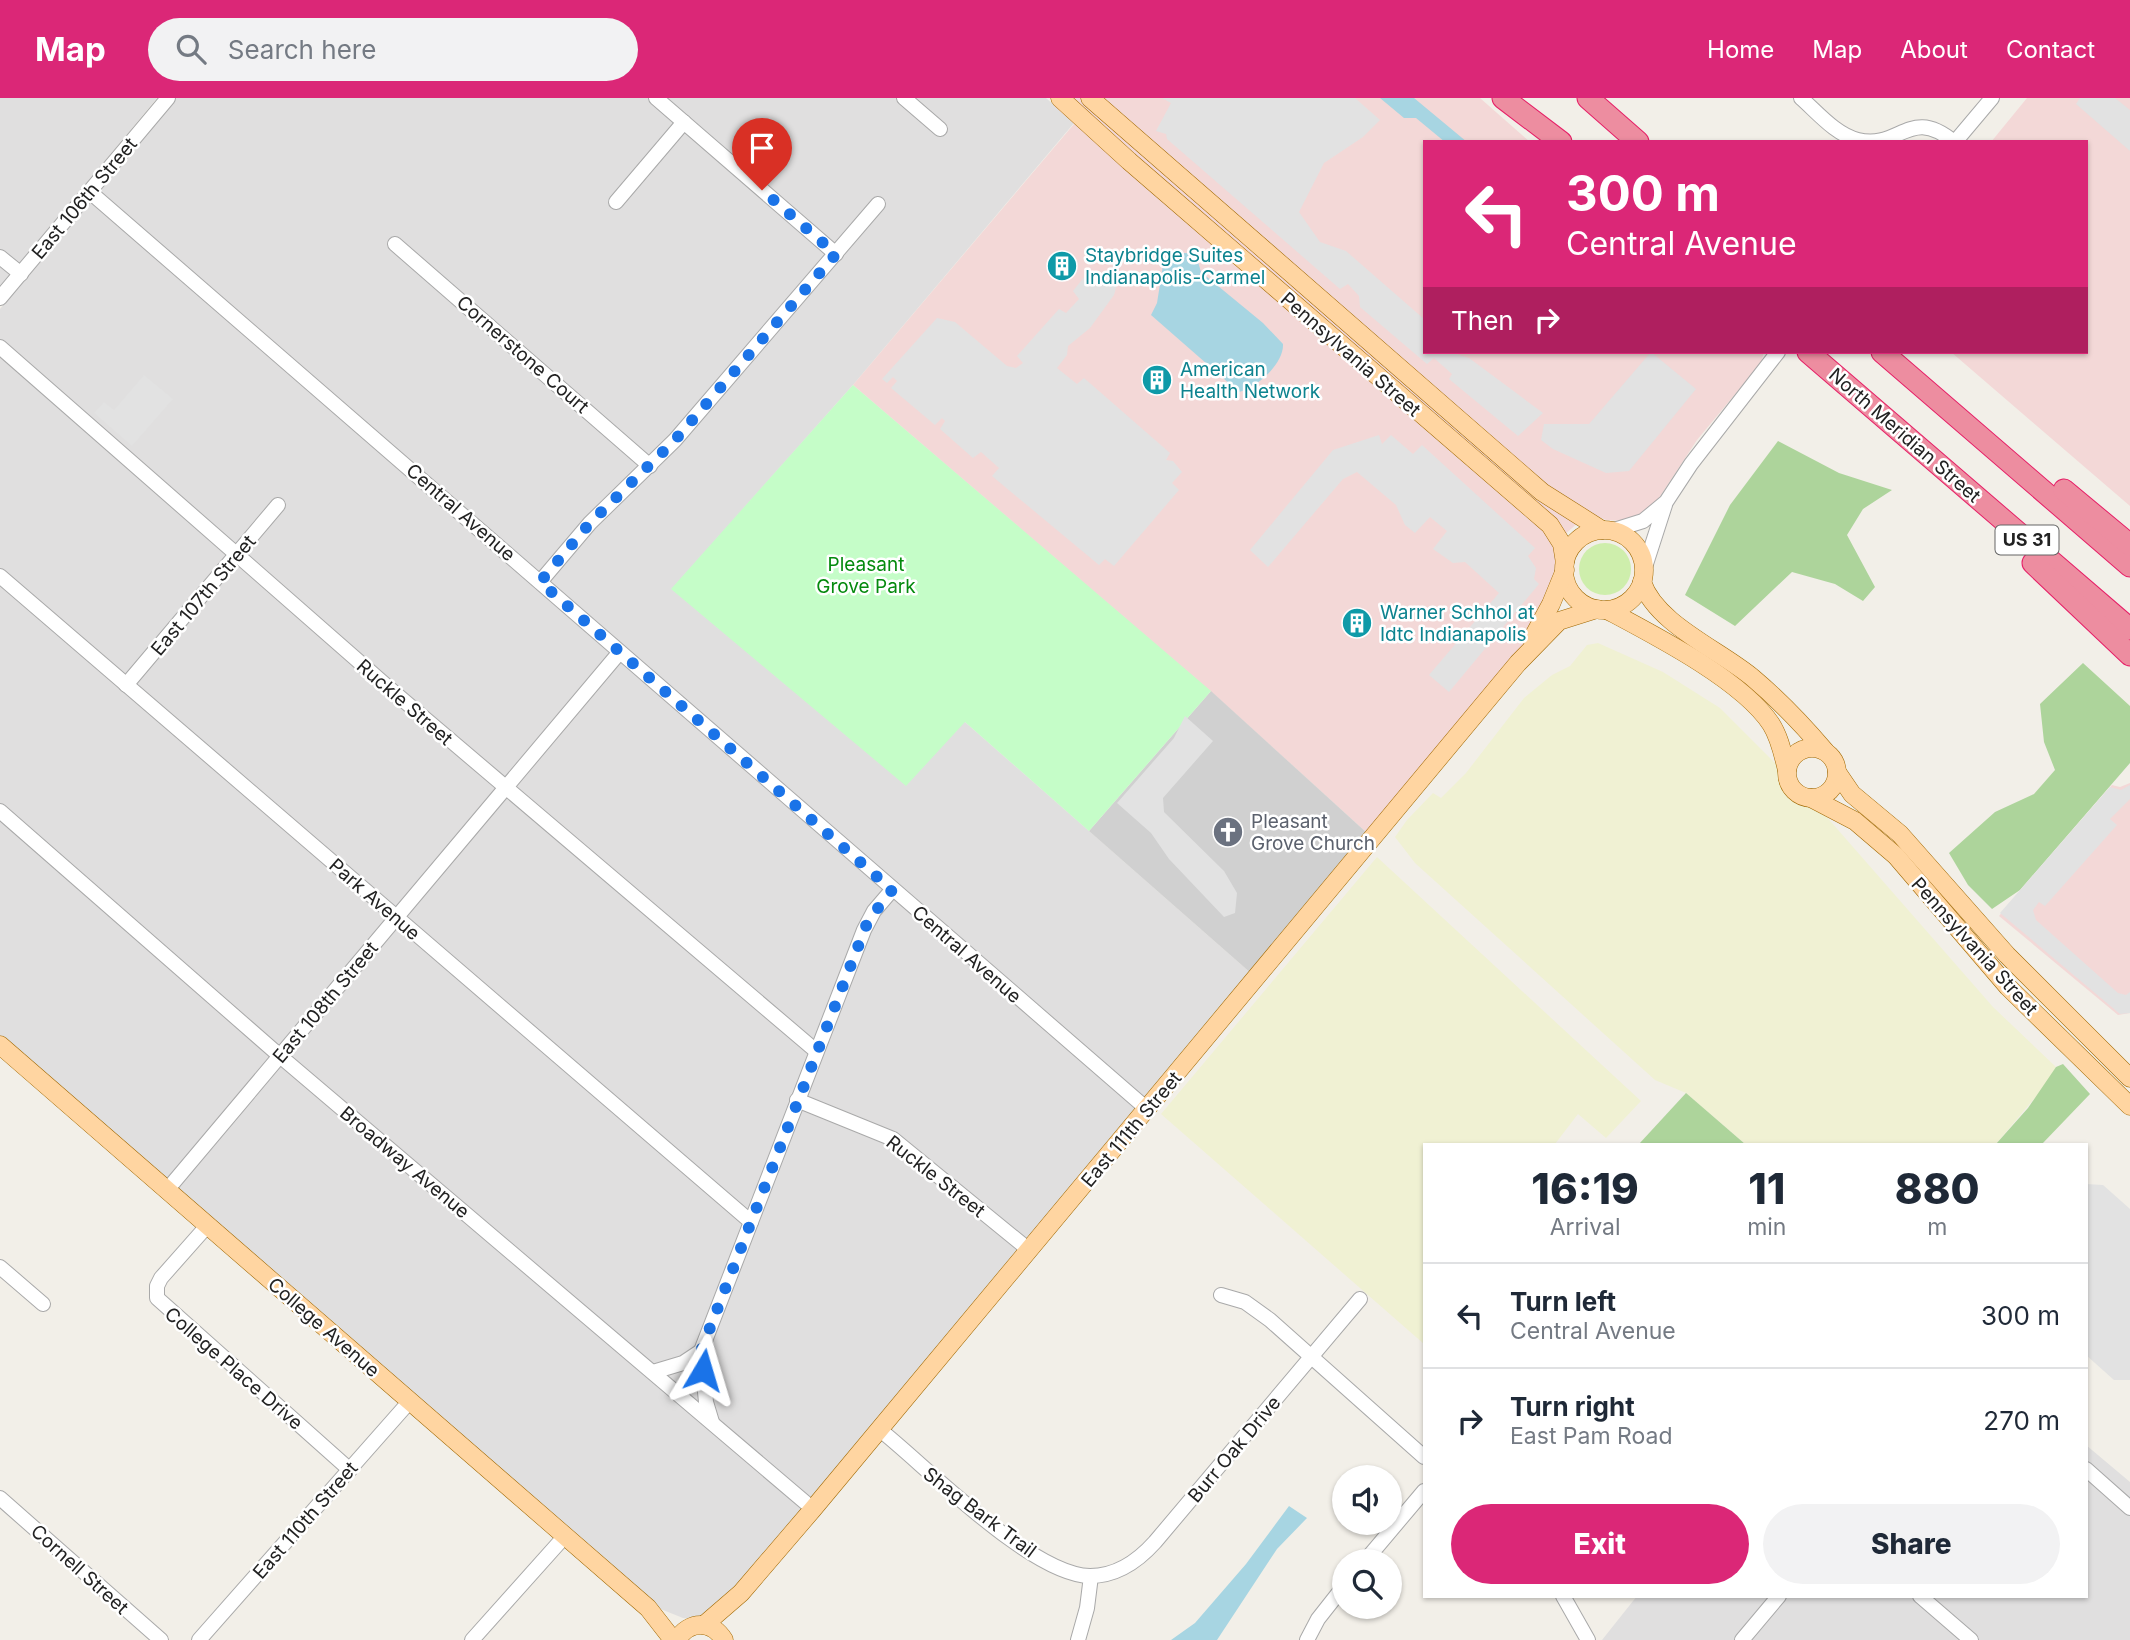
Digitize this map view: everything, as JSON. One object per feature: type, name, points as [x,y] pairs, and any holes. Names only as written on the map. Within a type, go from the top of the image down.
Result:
[{"type":"highway","points":[[1503,98],[1559,140]]},
{"type":"highway","points":[[1513,98],[1560,140]]},
{"type":"highway","points":[[1588,98],[1638,140]]},
{"type":"highway","points":[[1600,98],[1638,140]]},
{"type":"highway","name":"North Meridian Street","points":[[1810,354],[2130,629]]},
{"type":"highway","name":"US 31","points":[[1884,354],[2130,566]]},
{"type":"highway","points":[[1953,413],[2040,471],[2130,545]]},
{"type":"highway","points":[[1924,451],[2022,553],[2130,654]]},
{"type":"main road","name":"Pennsylvania Street","points":[[1060,98],[1129,162],[1550,525],[1563,548],[1565,567]]},
{"type":"main road","name":"Pennsylvania Street","points":[[1090,98],[1542,492],[1606,530]]},
{"type":"main road","points":[[1606,530],[1631,540],[1643,559],[1648,600],[1669,619],[1753,678],[1834,760],[1837,772],[1830,791],[1811,798],[1793,790],[1777,735],[1756,708],[1690,656],[1573,595],[1565,567],[1578,540],[1606,530]]},
{"type":"main road","name":"East 111th Street","points":[[1518,663],[1547,613],[1565,567]]},
{"type":"main road","points":[[1602,609],[1629,601],[1643,576]]},
{"type":"main road","name":"East 111th Street","points":[[675,1640],[682,1633],[700,1625],[741,1593],[1518,663],[1559,621],[1602,609]]},
{"type":"main road","points":[[1787,770],[1797,752],[1813,747],[1825,751]]},
{"type":"main road","name":"Pennsylvania Street","points":[[1837,772],[1852,794],[1900,834],[2014,963],[2130,1078]]},
{"type":"main road","name":"Pennsylvania Street","points":[[1811,798],[1855,821],[1896,856],[2001,978],[2130,1106]]},
{"type":"main road","name":"College Avenue","points":[[0,1045],[648,1608],[675,1640]]},
{"type":"main road","name":"East 111th Street","points":[[725,1640],[741,1593]]},
{"type":"main road","name":"College Avenue","points":[[648,1608],[674,1620],[718,1631],[725,1640]]},
{"type":"street","name":"East 106th Street","points":[[0,298],[168,98]]},
{"type":"street","points":[[656,98],[836,254]]},
{"type":"street","points":[[904,98],[940,129]]},
{"type":"street","points":[[1801,98],[1839,131],[1855,140]]},
{"type":"street","points":[[1956,140],[1992,98]]},
{"type":"street","points":[[616,202],[684,122]]},
{"type":"street","points":[[1884,140],[1921,125],[1941,131],[1952,140]]},
{"type":"street","name":"Central Avenue","points":[[90,192],[1147,1109]]},
{"type":"street","points":[[540,582],[590,523],[650,466],[878,204]]},
{"type":"street","name":"Cornerstone Court","points":[[396,244],[650,466]]},
{"type":"street","points":[[0,257],[21,274]]},
{"type":"street","name":"Ruckle Street","points":[[0,347],[506,787],[816,1051]]},
{"type":"street","points":[[1643,576],[1666,502],[1691,464],[1774,356]]},
{"type":"street","points":[[1606,530],[1643,521],[1666,502]]},
{"type":"street","name":"East 107th Street","points":[[126,685],[278,505]]},
{"type":"street","name":"Park Avenue","points":[[0,576],[751,1222]]},
{"type":"street","name":"East 108th Street","points":[[167,1190],[619,653]]},
{"type":"street","name":"Broadway Avenue","points":[[0,811],[280,1056],[813,1509]]},
{"type":"street","points":[[712,1422],[706,1402],[701,1351],[868,921],[892,890]]},
{"type":"street","name":"Ruckle Street","points":[[797,1100],[892,1139],[1029,1250]]},
{"type":"street","name":"College Place Drive","points":[[206,1226],[161,1278],[157,1286],[157,1298],[350,1469]]},
{"type":"street","points":[[0,1267],[43,1304]]},
{"type":"street","points":[[1221,1295],[1256,1309],[1423,1456]]},
{"type":"street","name":"Burr Oak Drive","points":[[1091,1576],[1115,1571],[1143,1555],[1360,1299]]},
{"type":"street","points":[[653,1373],[672,1368],[701,1351]]},
{"type":"street","name":"East 110th Street","points":[[199,1640],[410,1401]]},
{"type":"street","name":"Shag Bark Trail","points":[[879,1429],[942,1486],[1042,1559],[1065,1571],[1091,1576]]},
{"type":"street","points":[[2088,1471],[2130,1508]]},
{"type":"street","points":[[1375,1549],[1423,1492]]},
{"type":"street","name":"Cornell Street","points":[[0,1498],[161,1640]]},
{"type":"street","points":[[472,1640],[565,1536]]},
{"type":"street","points":[[1078,1640],[1087,1608],[1091,1576]]},
{"type":"street","points":[[1564,1598],[1588,1640]]},
{"type":"street","points":[[1742,1640],[1777,1598]]},
{"type":"street","points":[[1922,1598],[1971,1640]]},
{"type":"street","points":[[1307,1640],[1318,1619],[1332,1601]]},
{"type":"shaded area","points":[[0,98],[157,98],[0,288]]},
{"type":"shaded area","points":[[176,98],[1046,98],[1074,123],[853,385],[672,589],[965,722],[1253,975],[729,1597],[701,1620],[683,1618],[658,1608],[0,1040],[0,309]]},
{"type":"shaded area","points":[[1060,98],[1480,98],[1528,140],[1423,140],[1423,354],[1763,354],[1761,363],[1697,440],[1655,504],[1630,521],[1606,520],[1589,513],[1554,544],[1556,559],[1552,587],[1537,623],[1521,649],[1367,833],[1216,696],[853,385],[1074,124],[1054,106]]},
{"type":"shaded area","points":[[1162,98],[1355,98],[1380,120],[1363,137],[1324,163],[1299,212],[1320,242],[1346,251],[1423,318],[1423,354],[1456,354],[1469,358],[1543,413],[1518,436],[1449,379],[1452,374],[1434,358],[1427,364],[1360,307],[1359,296],[1348,284],[1340,289],[1167,139],[1166,134],[1156,131],[1171,103]]},
{"type":"shaded area","points":[[2027,98],[2130,98],[2130,506],[1953,354],[2088,354],[2088,140],[1993,140]]},
{"type":"shaded area","points":[[2080,98],[2115,98],[2130,110],[2130,151],[2076,104]]},
{"type":"shaded area","points":[[1089,271],[1105,286],[1115,276],[1118,281],[1114,295],[1090,328],[1068,346],[1067,355],[1057,368],[1077,384],[1084,378],[1170,453],[1166,460],[1173,461],[1182,472],[1172,483],[1179,490],[1114,566],[1105,559],[1099,565],[992,476],[999,468],[981,452],[973,458],[940,429],[945,421],[942,418],[935,425],[891,388],[897,381],[893,377],[887,383],[882,379],[937,318],[955,322],[1007,366],[1016,368],[1023,363],[1017,356],[1059,309],[1066,313],[1079,299],[1073,291]]},
{"type":"shaded area","points":[[1649,354],[1653,354],[1696,389],[1629,471],[1606,473],[1553,449],[1541,440],[1544,424],[1589,424]]},
{"type":"shaded area","points":[[144,375],[173,399],[132,446],[94,413],[104,402],[114,410]]},
{"type":"shaded area","points":[[1379,435],[1382,444],[1391,435],[1413,454],[1422,445],[1535,548],[1528,556],[1536,568],[1534,579],[1539,584],[1449,692],[1429,675],[1499,593],[1465,562],[1453,563],[1433,549],[1447,531],[1430,517],[1415,533],[1405,525],[1396,505],[1357,472],[1343,479],[1268,567],[1250,550],[1333,450]]},
{"type":"shaded area","name":"Pleasant Grove Church","points":[[1211,691],[1367,833],[1253,975],[1089,831]]},
{"type":"shaded area","points":[[1185,716],[1213,741],[1163,798],[1164,812],[1224,871],[1237,893],[1235,913],[1224,917],[1169,859],[1151,833],[1117,803],[1174,738]]},
{"type":"shaded area","points":[[2130,783],[2130,1013],[2118,1015],[1999,916],[2112,785],[2120,787]]},
{"type":"shaded area","points":[[2130,785],[2130,799],[2110,819],[2117,825],[2045,906],[2039,902],[2033,910],[2036,920],[2118,993],[2126,995],[2130,992],[2130,1013],[2120,1014],[2000,913],[2110,787],[2121,790]]},
{"type":"shaded area","points":[[2088,1184],[2103,1185],[2130,1209],[2130,1380],[2114,1380],[2088,1357]]},
{"type":"shaded area","points":[[2088,1447],[2130,1482],[2130,1640],[1602,1640],[1635,1598],[2088,1598]]},
{"type":"green space","name":"Pleasant Grove Park","points":[[853,385],[1211,691],[1089,831],[965,722],[906,786],[671,589]]},
{"type":"green space","points":[[1778,441],[1839,473],[1892,490],[1863,509],[1847,535],[1875,587],[1863,601],[1835,584],[1792,572],[1735,626],[1685,595],[1730,505]]},
{"type":"green space","points":[[1605,543],[1624,550],[1631,569],[1624,588],[1605,595],[1586,588],[1579,569],[1586,550]]},
{"type":"green space","points":[[1598,643],[1663,672],[1720,708],[1811,799],[1993,1007],[2056,1067],[2049,1081],[1997,1143],[1744,1143],[1686,1093],[1655,1080],[1415,863],[1395,837],[1407,820],[1433,793],[1441,798],[1466,773],[1524,698],[1552,675],[1570,666],[1587,645]]},
{"type":"green space","points":[[2083,663],[2130,706],[2130,763],[2020,890],[1992,909],[1968,885],[1949,853],[1995,812],[2034,794],[2055,770],[2044,742],[2040,704]]},
{"type":"green space","points":[[1377,857],[1641,1101],[1606,1138],[1578,1114],[1556,1143],[1423,1143],[1423,1343],[1161,1114]]},
{"type":"green space","points":[[2063,1064],[2090,1094],[2043,1143],[1997,1143],[2028,1108],[2056,1067]]},
{"type":"green space","points":[[1686,1093],[1744,1143],[1640,1143]]},
{"type":"water","points":[[1380,98],[1414,98],[1465,140],[1443,140],[1416,118],[1404,118]]},
{"type":"water","points":[[1169,254],[1196,255],[1201,272],[1263,323],[1283,344],[1279,359],[1268,374],[1239,392],[1151,315],[1157,303],[1164,259]]},
{"type":"water","points":[[1289,1506],[1307,1518],[1277,1549],[1217,1640],[1171,1640],[1195,1623],[1246,1564]]},
{"type":"place","name":"Staybridge Suites Indianapolis-Carmel","points":[[1062,266]]},
{"type":"place","name":"American Health Network","points":[[1157,380]]},
{"type":"place","name":"Warner Schhol at Idtc Indianapolis","points":[[1357,623]]},
{"type":"place","name":"Pleasant Grove Church","points":[[1228,832]]},
{"type":"route","points":[[703,1370],[701,1351],[816,1051],[868,921],[892,890],[540,582],[590,523],[675,440],[836,254],[762,190]]}]
